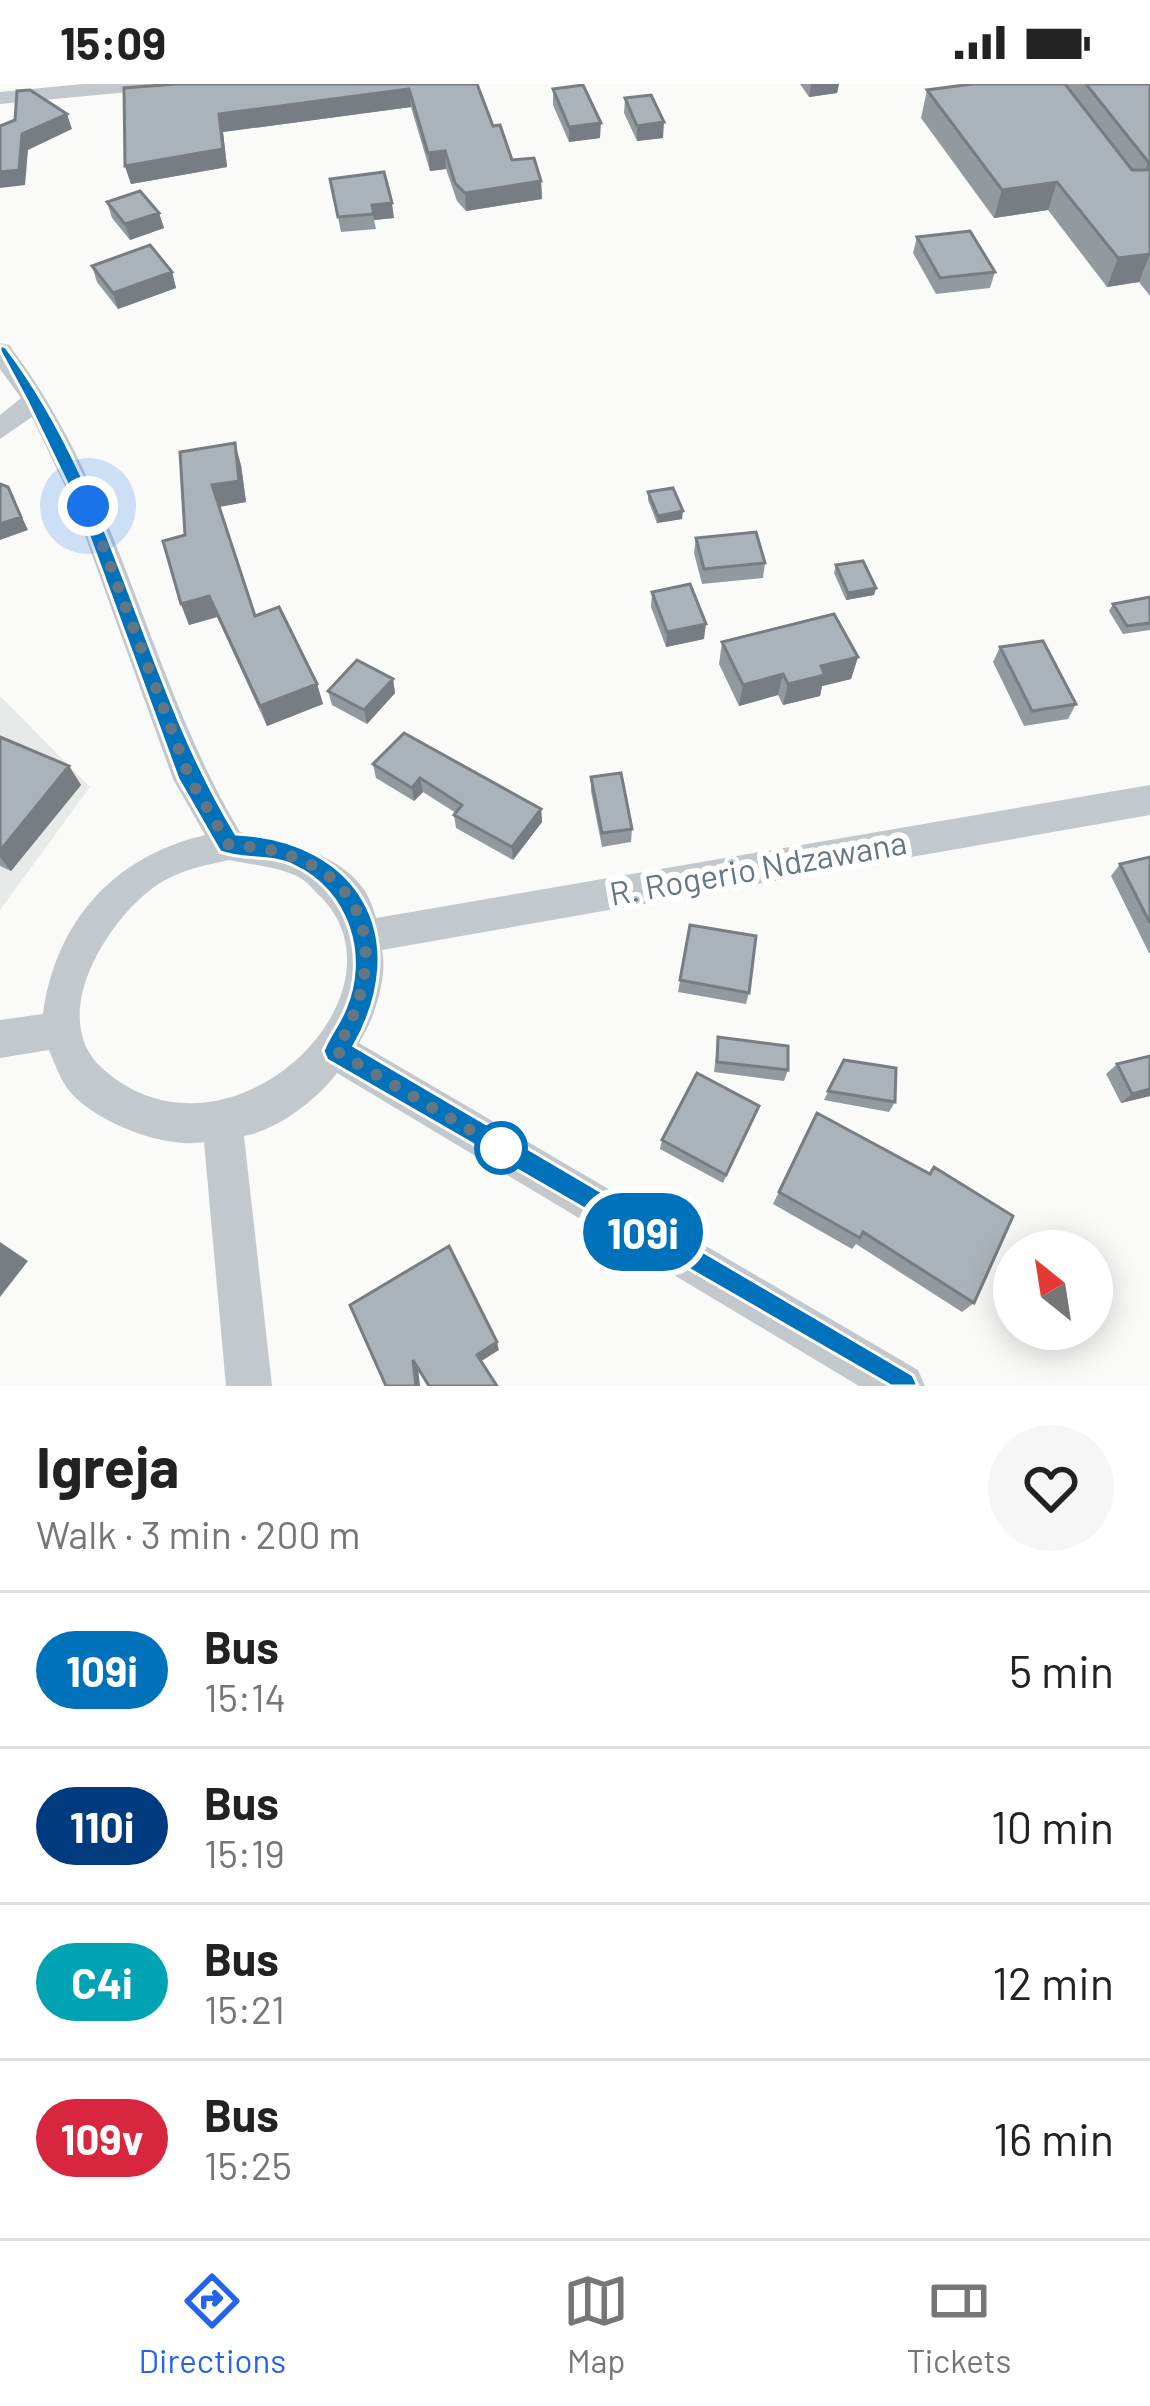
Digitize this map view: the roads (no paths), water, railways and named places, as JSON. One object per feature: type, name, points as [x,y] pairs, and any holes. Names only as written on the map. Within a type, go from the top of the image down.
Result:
[{"type":"street","points":[[0,98],[151,84]]},
{"type":"street","points":[[0,351],[36,399],[88,506],[190,779],[229,845]]},
{"type":"street","points":[[0,430],[36,399]]},
{"type":"street","name":"R. Rogerio Ndzawana","points":[[365,936],[1150,800]]},
{"type":"street","points":[[229,845],[267,847],[302,857],[342,890],[365,936],[368,974],[363,994],[336,1051],[305,1083],[266,1108],[222,1123],[177,1125],[135,1115],[101,1095],[76,1066],[64,1030],[64,986],[78,943],[106,905],[142,874],[184,854],[229,845]]},
{"type":"street","points":[[0,1039],[64,1030]]},
{"type":"street","points":[[336,1051],[902,1386]]},
{"type":"street","points":[[222,1123],[249,1386]]}]
